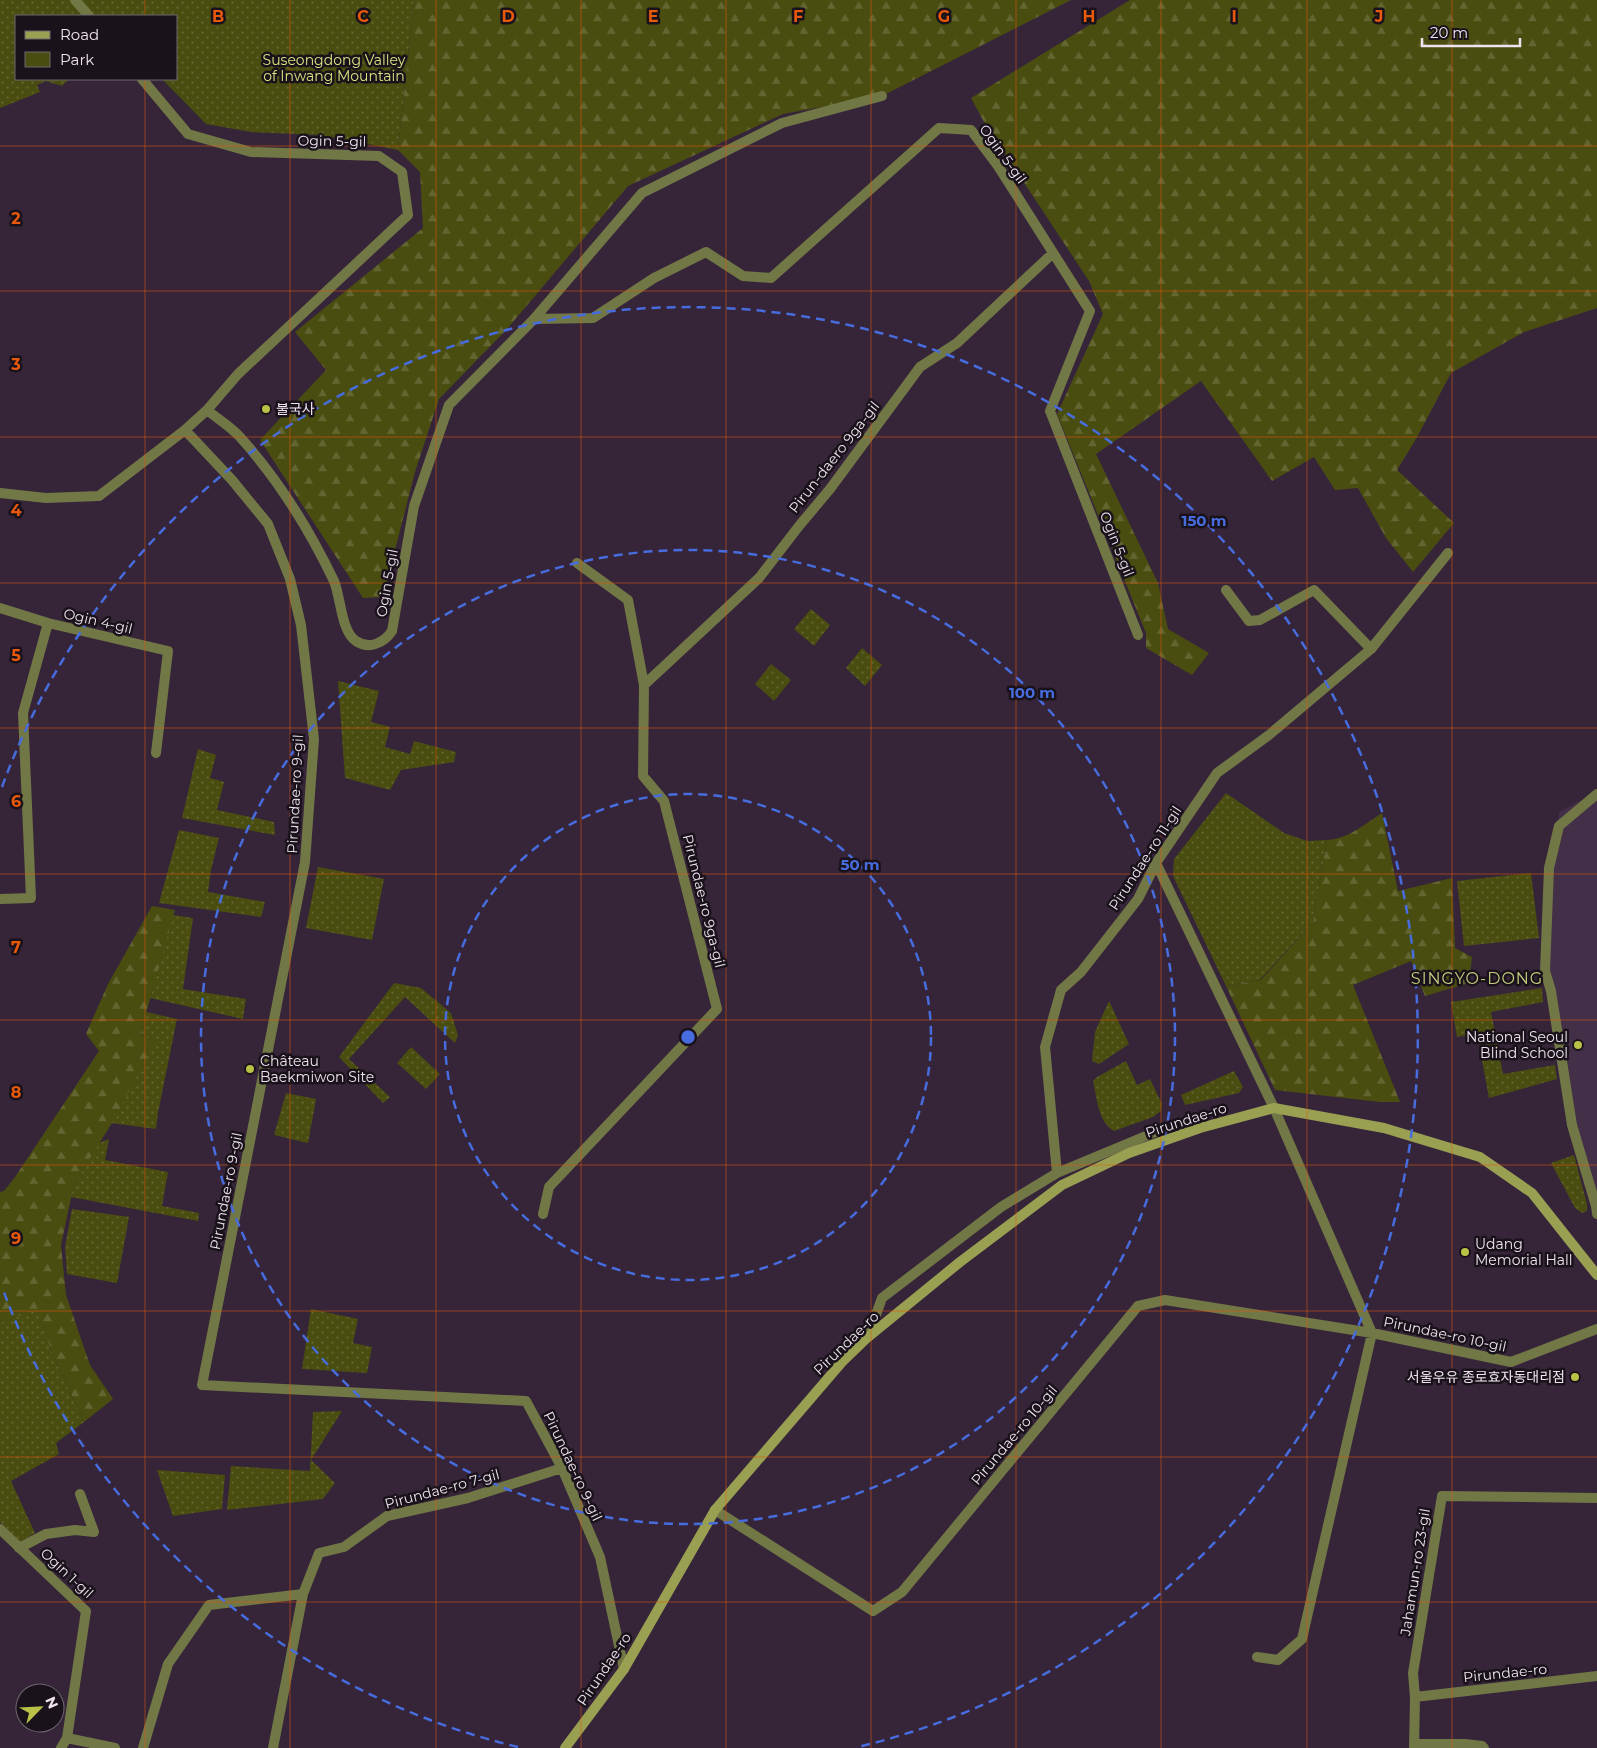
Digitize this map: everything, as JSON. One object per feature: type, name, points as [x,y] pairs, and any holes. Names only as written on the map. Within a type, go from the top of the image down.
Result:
[{"type":"street","points":[[75,0],[88,15]]},
{"type":"street","name":"Ogin 5-gil","points":[[0,493],[46,498],[99,496],[185,430],[207,410],[238,374],[408,215],[402,172],[379,156],[251,152],[188,134],[143,80]]},
{"type":"street","name":"Ogin 5-gil","points":[[207,410],[239,436],[267,470],[311,537],[337,589],[346,629],[350,635],[362,644],[376,644],[388,637],[392,631],[414,506],[449,405],[534,319],[642,193],[782,123],[882,96]]},
{"type":"street","name":"Ogin 5-gil","points":[[534,319],[593,318],[654,278],[706,252],[743,276],[771,278],[939,128],[971,130],[998,166],[1090,310],[1050,410],[1138,635]]},
{"type":"street","name":"Pirun-daero 9ga-gil","points":[[644,685],[760,578],[830,489],[920,367],[957,343],[1053,253]]},
{"type":"street","name":"Pirundae-ro 9-gil","points":[[185,430],[232,480],[268,524],[290,579],[301,625],[314,739],[305,862],[202,1385],[526,1401],[562,1468],[600,1557],[624,1669]]},
{"type":"street","name":"Pirundae-ro 11-gil","points":[[1057,1173],[1045,1047],[1061,990],[1081,972],[1138,899],[1156,863],[1217,773],[1269,735],[1371,649],[1448,552]]},
{"type":"street","name":"Pirundae-ro 9ga-gil","points":[[543,1214],[549,1187],[717,1009],[664,801],[643,776],[644,685],[628,600],[578,563]]},
{"type":"street","points":[[1226,590],[1248,620],[1260,620],[1314,590],[1371,649]]},
{"type":"street","points":[[0,608],[48,623]]},
{"type":"street","name":"Ogin 4-gil","points":[[0,899],[31,898],[23,713],[48,623],[168,651],[156,753]]},
{"type":"street","points":[[1597,794],[1559,826],[1549,868],[1545,971],[1551,991],[1572,1125],[1597,1214]]},
{"type":"street","points":[[1156,863],[1274,1108],[1372,1333]]},
{"type":"street","name":"Pirundae-ro","points":[[565,1748],[624,1669],[715,1510],[842,1362],[960,1262],[1062,1185],[1129,1153],[1200,1128],[1274,1108],[1384,1128],[1480,1157],[1532,1193],[1597,1275]]},
{"type":"street","points":[[868,1338],[882,1298],[1001,1207],[1057,1173],[1165,1128]]},
{"type":"street","name":"Pirundae-ro 10-gil","points":[[715,1510],[873,1611],[902,1592],[1138,1306],[1164,1300],[1372,1333],[1511,1362],[1597,1329]]},
{"type":"street","name":"Pirundae-ro 10-gil","points":[[1257,1657],[1278,1660],[1302,1639],[1372,1333]]},
{"type":"street","name":"Pirundae-ro 7-gil","points":[[273,1748],[303,1594],[319,1553],[344,1548],[387,1516],[468,1498],[562,1468]]},
{"type":"street","points":[[19,1548],[46,1534],[75,1530],[94,1532],[80,1494]]},
{"type":"street","name":"Jahamun-ro 23-gil","points":[[1414,1746],[1415,1697],[1413,1674],[1442,1496],[1597,1498]]},
{"type":"street","name":"Ogin 1-gil","points":[[0,1529],[86,1611],[67,1738],[61,1748]]},
{"type":"street","points":[[143,1748],[168,1664],[209,1605],[303,1594]]},
{"type":"street","name":"Pirundae-ro","points":[[1415,1697],[1597,1676]]},
{"type":"street","points":[[67,1738],[115,1748]]},
{"type":"street","points":[[1414,1746],[1465,1744],[1482,1746],[1484,1748]]},
{"type":"shaded area","name":"National Seoul Blind School","points":[[1597,792],[1597,1195],[1575,1129],[1544,962],[1559,812]]},
{"type":"green space","name":"Suseongdong Valley of Inwang Mountain","points":[[0,0],[414,0],[398,150],[321,135],[251,132],[206,124],[163,80],[178,80],[178,15],[15,15],[15,80],[68,80],[62,86],[46,81],[37,85],[40,92],[0,108]]},
{"type":"green space","points":[[414,0],[1071,0],[882,96],[783,114],[628,186],[507,329],[439,399],[415,472],[383,597],[363,598],[260,440],[326,370],[295,332],[423,228],[420,172],[398,150]]},
{"type":"green space","points":[[1130,0],[1597,0],[1597,308],[1524,332],[1451,373],[1416,439],[1397,470],[1454,523],[1413,572],[1386,538],[1358,488],[1335,490],[1314,457],[1272,481],[1201,381],[1096,454],[1158,583],[1168,629],[1209,653],[1192,675],[1146,648],[1146,633],[1057,414],[1103,314],[1089,281],[984,122],[971,98]]},
{"type":"green space","points":[[811,609],[830,625],[814,646],[794,629]]},
{"type":"green space","points":[[862,648],[882,665],[865,686],[846,668]]},
{"type":"green space","points":[[771,664],[791,680],[774,701],[755,684]]},
{"type":"green space","points":[[338,681],[379,691],[371,722],[390,727],[385,747],[410,754],[414,741],[456,752],[454,762],[401,770],[390,790],[345,778]]},
{"type":"green space","points":[[198,749],[216,755],[210,778],[224,782],[217,810],[274,822],[275,835],[182,818]]},
{"type":"green space","points":[[1226,793],[1284,833],[1307,841],[1327,840],[1313,922],[1260,980],[1226,986],[1173,876],[1174,859]]},
{"type":"green space","points":[[1382,813],[1398,891],[1452,878],[1455,948],[1472,957],[1469,983],[1425,996],[1411,961],[1353,985],[1400,1102],[1380,1102],[1275,1090],[1226,986],[1261,980],[1313,922],[1327,840],[1349,834]]},
{"type":"green space","points":[[179,830],[219,838],[208,892],[265,902],[261,917],[159,903]]},
{"type":"green space","points":[[318,867],[384,879],[372,940],[306,928]]},
{"type":"green space","points":[[1531,873],[1539,938],[1464,946],[1457,881]]},
{"type":"green space","points":[[152,906],[175,910],[140,1035],[155,1041],[115,1118],[74,1184],[61,1245],[66,1295],[90,1365],[113,1399],[84,1422],[52,1352],[37,1310],[0,1323],[0,1192],[4,1191],[15,1177],[99,1051],[86,1034],[108,984]]},
{"type":"green space","points":[[173,915],[193,918],[183,989],[246,999],[243,1019],[150,998]]},
{"type":"green space","points":[[394,983],[421,988],[451,1013],[458,1035],[455,1043],[405,997],[349,1059],[390,1097],[383,1103],[339,1057]]},
{"type":"green space","points":[[1542,988],[1543,1002],[1491,1012],[1503,1074],[1555,1065],[1557,1079],[1489,1098],[1477,1033],[1457,1037],[1451,1002]]},
{"type":"green space","points":[[1109,1001],[1129,1044],[1099,1064],[1092,1061],[1095,1032]]},
{"type":"green space","points":[[146,1012],[177,1019],[156,1129],[111,1123],[154,1041],[140,1035]]},
{"type":"green space","points":[[411,1047],[440,1074],[426,1089],[397,1063]]},
{"type":"green space","points":[[1126,1061],[1137,1085],[1150,1079],[1162,1104],[1161,1111],[1153,1117],[1114,1131],[1101,1116],[1093,1081]]},
{"type":"green space","points":[[1234,1071],[1243,1087],[1239,1093],[1185,1105],[1181,1095]]},
{"type":"green space","points":[[286,1093],[316,1099],[308,1143],[274,1135]]},
{"type":"green space","points":[[109,1139],[105,1160],[168,1172],[162,1206],[199,1213],[198,1221],[71,1197],[74,1184],[99,1143]]},
{"type":"green space","points":[[1574,1155],[1587,1204],[1587,1211],[1582,1213],[1575,1208],[1551,1163]]},
{"type":"green space","points":[[72,1209],[129,1217],[117,1283],[67,1274],[65,1247]]},
{"type":"green space","points":[[37,1309],[52,1352],[84,1422],[56,1443],[59,1454],[11,1481],[35,1533],[20,1542],[0,1522],[0,1323]]},
{"type":"green space","points":[[311,1309],[358,1319],[353,1343],[372,1347],[367,1373],[302,1369]]},
{"type":"green space","points":[[342,1411],[311,1460],[335,1483],[323,1499],[227,1510],[231,1466],[310,1471],[313,1412]]},
{"type":"green space","points":[[157,1470],[225,1475],[222,1509],[173,1516]]},
{"type":"place","name":"불국사","points":[[266,409]]},
{"type":"place","name":"National Seoul Blind School","points":[[1578,1045]]},
{"type":"place","name":"Château Baekmiwon Site","points":[[250,1069]]},
{"type":"place","name":"Udang Memorial Hall","points":[[1465,1252]]},
{"type":"place","name":"서울우유 종로효자동대리점","points":[[1575,1377]]},
{"type":"district","name":"SINGYO-DONG","points":[[1477,978]]}]
